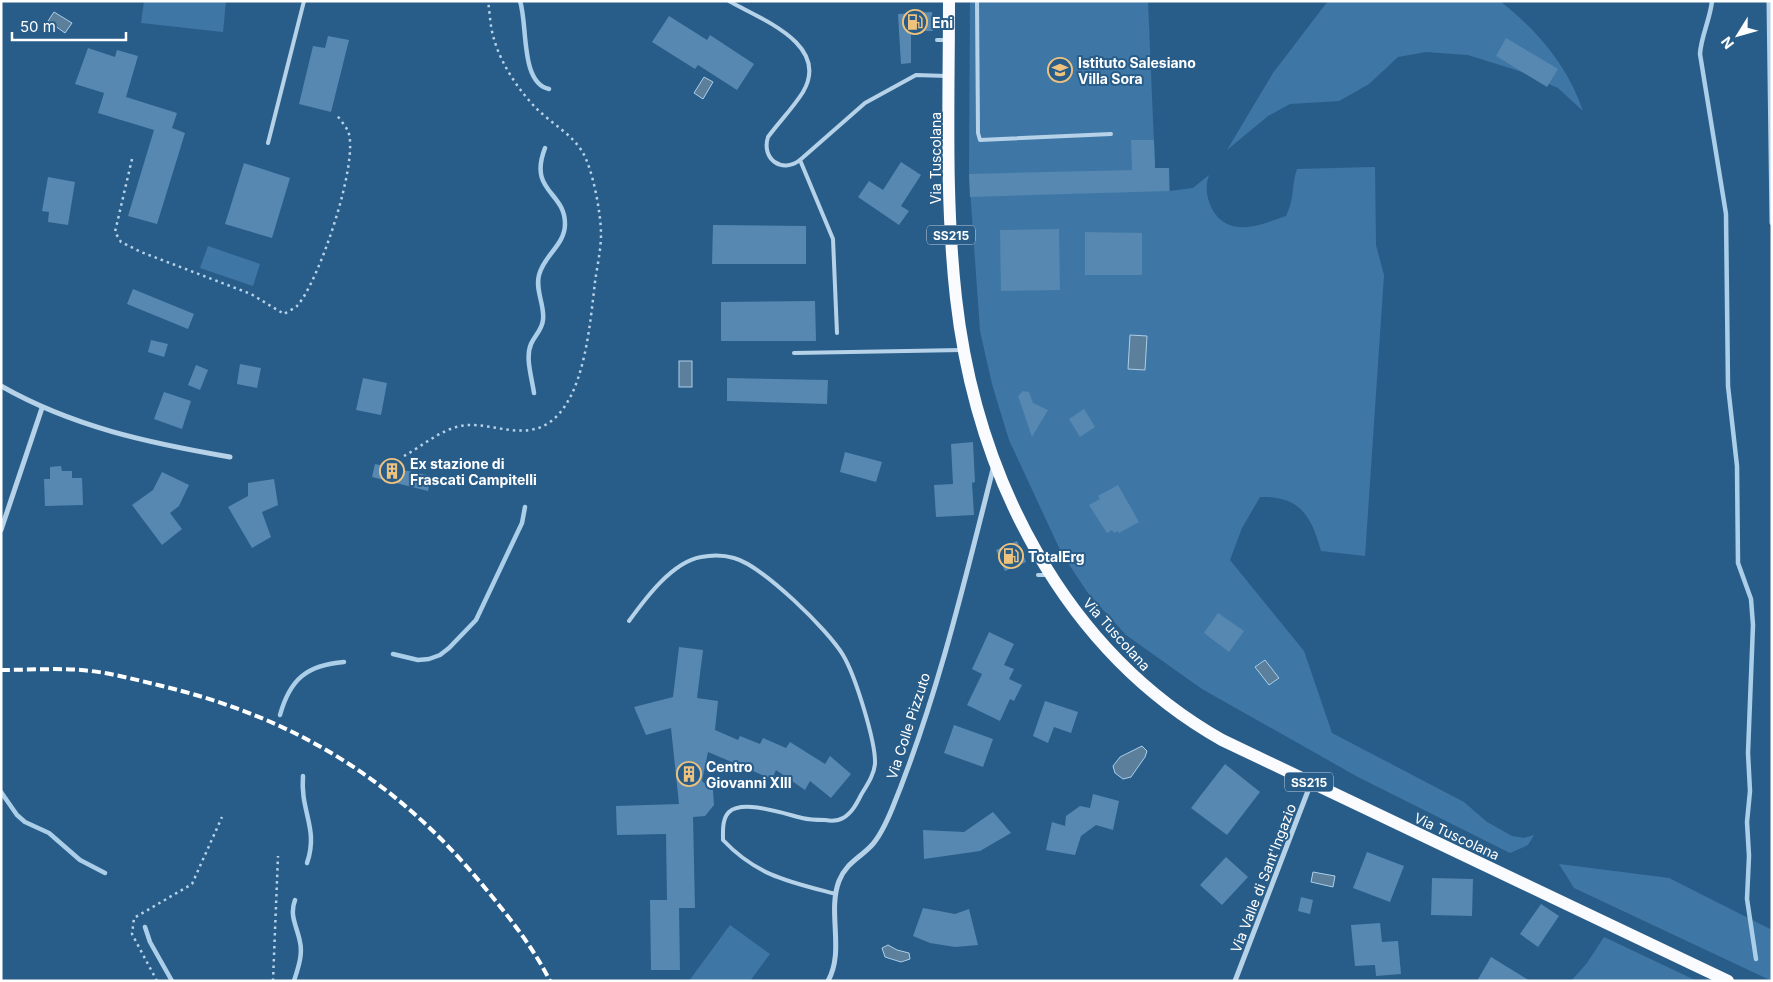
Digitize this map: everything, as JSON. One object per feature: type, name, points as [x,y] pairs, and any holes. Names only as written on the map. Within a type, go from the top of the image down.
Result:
[{"type":"main road","name":"Via Tuscolana","points":[[949,1],[943,40],[950,76],[951,237],[956,297],[964,350],[979,412],[1008,504],[1044,575],[1112,655],[1164,702],[1222,740],[1728,981]]},
{"type":"street","points":[[1769,1],[1772,222]]},
{"type":"street","points":[[1,386],[42,408],[126,437],[230,457]]},
{"type":"street","points":[[1,530],[42,408]]},
{"type":"street","name":"Via Colle Pizzuto","points":[[828,981],[835,963],[836,894],[840,879],[848,866],[872,846],[881,833],[896,798],[922,724],[957,607],[994,463]]},
{"type":"street","name":"Via Valle di Sant'Ingazio","points":[[1235,981],[1311,783]]},
{"type":"lane","points":[[268,143],[304,1]]},
{"type":"lane","points":[[729,1],[787,34],[798,42],[806,53],[809,66],[808,79],[803,91],[768,137],[766,143],[768,156],[777,164],[789,166],[800,160],[865,103],[916,75],[950,76]]},
{"type":"lane","points":[[977,1],[978,133],[980,140],[1111,134]]},
{"type":"lane","points":[[800,160],[833,239],[837,333]]},
{"type":"lane","points":[[794,353],[964,350]]},
{"type":"lane","points":[[628,621],[662,580],[683,564],[699,557],[736,558],[766,577],[809,614],[844,656],[853,677],[874,752],[872,775],[854,807],[845,818],[834,821],[805,819],[766,809],[740,806],[729,812],[723,824],[723,840],[735,852],[759,870],[836,894]]},
{"type":"path","points":[[404,456],[444,431],[468,425],[525,431],[549,423],[566,406],[583,362],[590,326],[601,234],[593,184],[583,153],[557,124],[538,110],[522,92],[508,69],[494,38],[488,1]]},
{"type":"path","points":[[132,158],[115,232],[121,242],[141,252],[252,294],[284,314],[297,306],[314,279],[329,240],[349,170],[348,132],[337,115]]},
{"type":"path","points":[[157,981],[132,934],[134,918],[192,884],[222,817]]},
{"type":"path","points":[[273,981],[278,856]]},
{"type":"shaded area","points":[[144,1],[226,1],[223,32],[141,23]]},
{"type":"shaded area","points":[[970,1],[1148,1],[1155,168],[1169,168],[1170,191],[1193,188],[1209,175],[1207,196],[1212,209],[1227,224],[1236,227],[1256,226],[1286,216],[1291,204],[1297,169],[1375,167],[1376,245],[1384,275],[1365,556],[1321,551],[1313,527],[1302,510],[1285,500],[1260,497],[1242,528],[1230,560],[1304,651],[1332,733],[1464,802],[1487,822],[1512,836],[1524,838],[1534,835],[1528,845],[1510,853],[1358,777],[1202,689],[1126,635],[1088,593],[1062,554],[1009,440],[992,384],[980,331],[969,174]]},
{"type":"shaded area","points":[[1328,1],[1500,1],[1514,12],[1550,50],[1569,79],[1583,111],[1558,88],[1519,71],[1468,55],[1426,52],[1398,57],[1369,84],[1339,101],[1290,104],[1268,116],[1227,150],[1273,73]]},
{"type":"shaded area","points":[[54,12],[72,23],[65,33],[48,21]]},
{"type":"shaded area","points":[[704,77],[713,82],[703,99],[694,93]]},
{"type":"shaded area","points":[[208,246],[260,264],[253,286],[200,268]]},
{"type":"shaded area","points":[[1130,335],[1147,336],[1145,370],[1128,369]]},
{"type":"shaded area","points":[[679,361],[692,361],[692,387],[679,387]]},
{"type":"shaded area","points":[[1265,660],[1279,678],[1269,685],[1255,667]]},
{"type":"shaded area","points":[[1142,746],[1147,751],[1145,757],[1131,777],[1123,779],[1115,773],[1113,766],[1120,757]]},
{"type":"shaded area","points":[[1559,864],[1669,878],[1772,930],[1772,981],[1574,888]]},
{"type":"shaded area","points":[[1313,872],[1335,876],[1333,887],[1311,882]]},
{"type":"shaded area","points":[[730,925],[770,954],[750,981],[689,981]]},
{"type":"shaded area","points":[[1604,937],[1697,981],[1571,981],[1587,963]]},
{"type":"shaded area","points":[[888,945],[909,953],[910,959],[901,962],[885,957],[882,948]]},
{"type":"building","name":"Eni","points":[[932,12],[933,31],[911,31],[911,63],[901,64],[898,14]]},
{"type":"building","points":[[669,16],[707,40],[710,35],[754,64],[737,90],[698,65],[695,69],[652,42]]},
{"type":"building","points":[[328,36],[349,40],[331,112],[299,104],[313,46],[325,48]]},
{"type":"building","points":[[1506,38],[1558,69],[1547,87],[1496,56]]},
{"type":"building","points":[[88,48],[115,57],[117,50],[138,56],[126,97],[177,113],[172,128],[185,133],[157,224],[128,216],[154,130],[98,113],[104,93],[75,84]]},
{"type":"building","points":[[1131,140],[1154,140],[1155,168],[1169,168],[1169,191],[970,197],[969,174],[1132,170]]},
{"type":"building","points":[[901,162],[921,175],[901,206],[909,211],[899,225],[858,197],[869,181],[883,190]]},
{"type":"building","points":[[244,163],[290,178],[272,238],[225,224]]},
{"type":"building","points":[[48,177],[75,182],[68,225],[48,222],[49,212],[42,211]]},
{"type":"building","points":[[713,225],[806,226],[806,264],[712,264]]},
{"type":"building","points":[[1059,229],[1060,290],[1001,291],[1000,230]]},
{"type":"building","points":[[1085,232],[1142,233],[1142,275],[1085,275]]},
{"type":"building","points":[[133,289],[194,314],[188,329],[127,304]]},
{"type":"building","points":[[815,301],[816,341],[721,341],[721,302]]},
{"type":"building","points":[[151,340],[168,344],[164,357],[148,352]]},
{"type":"building","points":[[240,364],[261,368],[257,388],[237,384]]},
{"type":"building","points":[[196,365],[208,370],[200,390],[188,385]]},
{"type":"building","points":[[363,378],[387,383],[381,415],[356,410]]},
{"type":"building","points":[[727,378],[828,380],[827,404],[727,401]]},
{"type":"building","points":[[1023,391],[1029,392],[1033,403],[1048,410],[1032,437],[1018,396]]},
{"type":"building","points":[[164,392],[191,401],[182,429],[154,419]]},
{"type":"building","points":[[1084,409],[1095,427],[1080,437],[1069,419]]},
{"type":"building","points":[[973,442],[975,482],[972,483],[974,515],[936,517],[934,485],[953,484],[951,444]]},
{"type":"building","points":[[845,452],[882,462],[876,482],[840,472]]},
{"type":"building","name":"Ex stazione di Frascati Campitelli","points":[[375,464],[431,476],[428,491],[372,477]]},
{"type":"building","points":[[61,466],[62,471],[72,471],[72,478],[82,478],[83,505],[45,506],[44,479],[50,479],[50,467]]},
{"type":"building","points":[[162,472],[189,485],[179,506],[170,513],[182,529],[162,545],[132,505],[153,490]]},
{"type":"building","points":[[274,479],[278,505],[262,512],[271,537],[252,548],[228,507],[248,496],[248,483]]},
{"type":"building","points":[[1118,485],[1139,522],[1119,533],[1118,531],[1114,533],[1112,530],[1107,533],[1089,505],[1100,499],[1098,496]]},
{"type":"building","name":"TotalErg","points":[[1017,541],[1026,562],[1005,571],[996,550]]},
{"type":"building","points":[[1218,613],[1244,631],[1229,652],[1204,633]]},
{"type":"building","points":[[989,632],[1014,644],[1004,665],[1014,669],[1009,679],[1022,685],[1014,701],[1010,699],[1000,721],[967,705],[982,674],[972,669]]},
{"type":"building","name":"Centro Giovanni XIII","points":[[679,647],[703,650],[697,698],[718,701],[715,730],[738,740],[740,736],[760,744],[763,738],[786,748],[790,742],[825,764],[830,756],[851,774],[831,798],[810,781],[805,790],[776,770],[772,779],[708,752],[702,781],[713,790],[714,805],[705,816],[693,817],[695,908],[679,908],[680,970],[651,970],[650,900],[667,900],[666,834],[617,835],[616,806],[679,804],[671,728],[646,735],[634,707],[673,697]]},
{"type":"building","points":[[1045,701],[1078,712],[1071,733],[1054,727],[1048,743],[1033,736]]},
{"type":"building","points":[[954,725],[993,739],[983,767],[944,753]]},
{"type":"building","points":[[1225,764],[1260,792],[1227,835],[1191,808]]},
{"type":"building","points":[[1093,794],[1119,801],[1113,830],[1096,825],[1081,836],[1075,855],[1046,850],[1052,822],[1065,826],[1066,816],[1080,806],[1090,808]]},
{"type":"building","points":[[993,812],[1011,833],[980,851],[924,859],[923,830],[964,832]]},
{"type":"building","points":[[1367,852],[1404,866],[1390,902],[1353,888]]},
{"type":"building","points":[[1226,857],[1248,877],[1222,905],[1200,885]]},
{"type":"building","points":[[1432,878],[1473,879],[1472,916],[1431,915]]},
{"type":"building","points":[[1301,897],[1313,900],[1310,914],[1298,911]]},
{"type":"building","points":[[1541,904],[1559,916],[1538,947],[1520,934]]},
{"type":"building","points":[[923,908],[955,914],[969,909],[978,945],[955,947],[930,943],[913,936]]},
{"type":"building","points":[[1380,923],[1382,942],[1398,941],[1401,974],[1376,976],[1375,965],[1355,966],[1351,925]]},
{"type":"building","points":[[1491,957],[1530,981],[1477,981]]},
{"type":"waterway","points":[[520,1],[529,65],[533,76],[540,84],[549,89]]},
{"type":"waterway","points":[[1712,1],[1700,54],[1726,214],[1728,386],[1737,466],[1738,563],[1751,599],[1753,625],[1748,753],[1750,791],[1747,822],[1749,856],[1747,899],[1756,959]]},
{"type":"waterway","points":[[534,393],[529,350],[540,330],[543,320],[543,309],[538,287],[539,275],[545,262],[562,238],[565,224],[559,204],[544,183],[541,174],[541,163],[545,148]]},
{"type":"waterway","points":[[393,654],[418,660],[440,655],[476,620],[522,523],[525,507]]},
{"type":"waterway","points":[[280,715],[289,692],[302,676],[320,666],[344,662]]},
{"type":"waterway","points":[[303,776],[304,800],[311,840],[307,863]]},
{"type":"waterway","points":[[1,792],[17,815],[25,822],[49,833],[80,860],[105,873]]},
{"type":"waterway","points":[[294,981],[301,952],[293,916],[295,900]]},
{"type":"waterway","points":[[145,927],[150,942],[172,981]]},
{"type":"railway","points":[[1,670],[81,670],[110,674],[158,685],[207,698],[254,715],[298,735],[340,758],[379,785],[416,815],[451,850],[512,921],[536,956],[550,981]]},
{"type":"place","name":"Eni","points":[[915,22]]},
{"type":"place","name":"Istituto Salesiano Villa Sora","points":[[1060,70]]},
{"type":"place","name":"Ex stazione di Frascati Campitelli","points":[[392,471]]},
{"type":"place","name":"TotalErg","points":[[1011,556]]},
{"type":"place","name":"Centro Giovanni XIII","points":[[689,774]]}]
